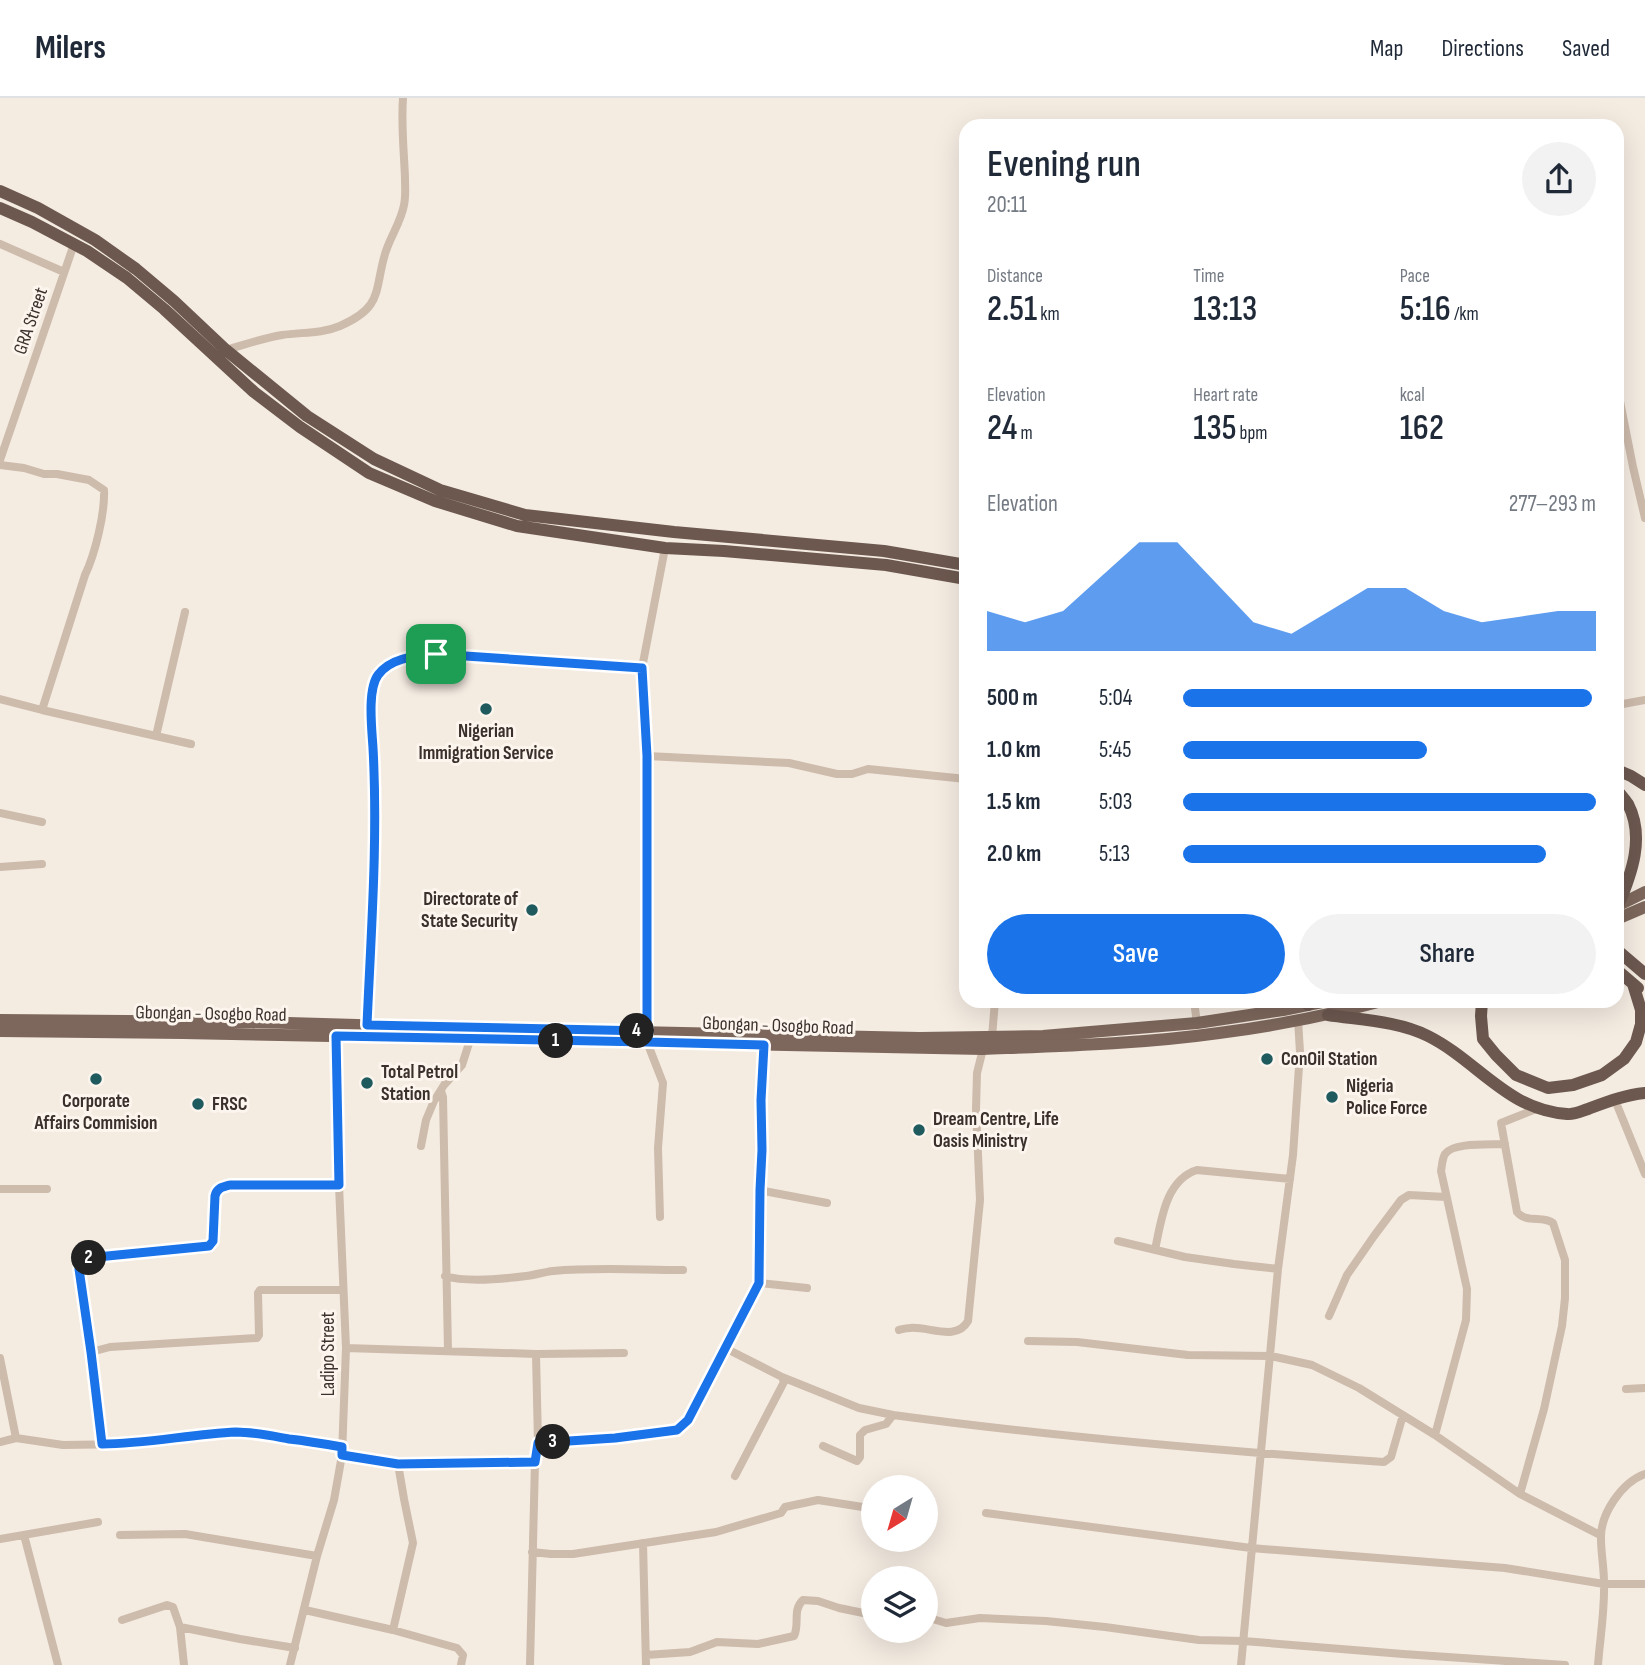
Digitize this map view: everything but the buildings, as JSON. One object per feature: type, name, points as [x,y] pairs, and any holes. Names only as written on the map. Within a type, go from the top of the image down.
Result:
[{"type":"highway","points":[[0,191],[38,208],[95,240],[136,269],[226,350],[307,416],[373,459],[440,490],[525,515],[674,533],[884,551],[959,564]]},
{"type":"highway","points":[[0,208],[88,251],[127,278],[254,392],[300,427],[369,473],[435,501],[517,526],[665,548],[886,565],[959,578]]},
{"type":"highway","points":[[1624,774],[1645,785]]},
{"type":"highway","points":[[1624,799],[1637,822],[1638,833],[1638,848],[1632,873],[1624,891]]},
{"type":"highway","points":[[1624,956],[1645,974]]},
{"type":"highway","points":[[1624,976],[1645,994]]},
{"type":"highway","points":[[1482,1008],[1483,1039],[1516,1075],[1548,1088],[1573,1085],[1602,1075],[1624,1059],[1636,1042],[1641,1024],[1641,1010],[1633,984]]},
{"type":"highway","points":[[1328,1015],[1390,1024],[1427,1036],[1463,1059],[1490,1081],[1536,1109],[1570,1115],[1631,1094],[1645,1093]]},
{"type":"main road","points":[[1624,902],[1645,892]]},
{"type":"main road","points":[[1624,916],[1645,906]]},
{"type":"main road","name":"Gbongan - Osogbo Road","points":[[0,1031],[470,1040],[992,1037],[1043,1036],[1197,1023],[1282,1008]]},
{"type":"main road","name":"Gbongan - Osogbo Road","points":[[0,1020],[367,1025],[647,1037],[764,1045],[983,1049],[1097,1045],[1218,1033],[1355,1008]]},
{"type":"street","points":[[226,350],[283,335],[329,331],[355,319],[375,298],[384,256],[405,201],[401,119],[403,98]]},
{"type":"street","name":"GRA Street","points":[[0,244],[64,272]]},
{"type":"street","name":"GRA Street","points":[[0,463],[74,244]]},
{"type":"street","points":[[1624,421],[1645,518]]},
{"type":"street","points":[[0,463],[44,474],[89,480],[104,490],[93,558],[85,575],[42,710]]},
{"type":"street","points":[[660,1217],[658,1148],[663,1083],[647,1037],[647,756],[642,668],[665,548]]},
{"type":"street","points":[[156,736],[185,612]]},
{"type":"street","points":[[367,1025],[376,794],[371,708],[375,681],[379,673],[397,661],[436,654],[642,668]]},
{"type":"street","points":[[0,699],[191,744]]},
{"type":"street","points":[[1624,704],[1645,700]]},
{"type":"street","points":[[647,756],[789,763],[837,775],[869,769],[959,778]]},
{"type":"street","points":[[0,813],[42,822]]},
{"type":"street","points":[[0,867],[41,864]]},
{"type":"street","points":[[992,1037],[994,1008]]},
{"type":"street","points":[[1195,1008],[1197,1023]]},
{"type":"street","points":[[1241,1665],[1278,1269],[1293,1155],[1300,1052],[1298,1020]]},
{"type":"street","name":"Ladipo Street","points":[[290,1665],[334,1500],[342,1451],[346,1348],[336,1036]]},
{"type":"street","points":[[421,1146],[426,1120],[434,1101],[461,1065],[470,1040]]},
{"type":"street","points":[[538,1443],[615,1438],[677,1430],[688,1420],[759,1283],[764,1045]]},
{"type":"street","points":[[899,1330],[911,1327],[944,1332],[959,1331],[965,1328],[968,1321],[980,1200],[976,1097],[977,1073],[983,1049]]},
{"type":"street","points":[[441,1091],[448,1351]]},
{"type":"street","points":[[1615,1100],[1645,1174]]},
{"type":"street","points":[[1520,1494],[1544,1409],[1562,1326],[1565,1298],[1565,1260],[1553,1223],[1551,1220],[1525,1219],[1517,1212],[1501,1123],[1536,1109]]},
{"type":"street","points":[[1436,1435],[1468,1304],[1467,1289],[1440,1171],[1446,1152],[1451,1148],[1505,1144]]},
{"type":"street","points":[[1155,1250],[1164,1209],[1179,1180],[1189,1172],[1197,1170],[1290,1179]]},
{"type":"street","points":[[102,1444],[79,1269],[82,1263],[87,1258],[209,1246],[213,1241],[216,1191],[224,1186],[339,1185]]},
{"type":"street","points":[[0,1189],[47,1189]]},
{"type":"street","points":[[760,1190],[827,1203]]},
{"type":"street","points":[[1329,1317],[1347,1275],[1401,1200],[1409,1195],[1446,1196]]},
{"type":"street","points":[[1118,1241],[1222,1263],[1278,1269]]},
{"type":"street","points":[[445,1276],[455,1279],[489,1279],[571,1270],[683,1270]]},
{"type":"street","points":[[759,1283],[807,1288]]},
{"type":"street","points":[[91,1352],[110,1347],[257,1338],[260,1290],[343,1290]]},
{"type":"street","points":[[1028,1341],[1077,1342],[1188,1354],[1271,1356],[1312,1365],[1359,1388],[1436,1435],[1520,1494],[1600,1535]]},
{"type":"street","points":[[346,1348],[536,1354],[624,1353]]},
{"type":"street","points":[[726,1348],[782,1377],[859,1408],[998,1429],[1261,1454],[1384,1462],[1391,1457],[1403,1415]]},
{"type":"street","points":[[530,1665],[535,1462],[538,1443],[536,1354]]},
{"type":"street","points":[[0,1357],[16,1438]]},
{"type":"street","points":[[735,1476],[784,1382],[782,1377]]},
{"type":"street","points":[[1626,1389],[1645,1388]]},
{"type":"street","points":[[823,1446],[857,1461],[860,1457],[860,1436],[865,1430],[886,1424],[893,1415]]},
{"type":"street","points":[[0,1442],[16,1438],[63,1445],[131,1444],[238,1432],[270,1435],[398,1464],[535,1462]]},
{"type":"street","points":[[393,1630],[413,1543],[398,1464]]},
{"type":"street","points":[[1598,1665],[1604,1584],[1600,1535],[1613,1502],[1621,1490],[1627,1483],[1645,1474]]},
{"type":"street","points":[[532,1552],[573,1554],[716,1532],[781,1513],[785,1507],[818,1500],[861,1507]]},
{"type":"street","points":[[986,1513],[1251,1548],[1505,1568],[1604,1584],[1645,1584]]},
{"type":"street","points":[[0,1539],[98,1522]]},
{"type":"street","points":[[120,1535],[185,1534],[317,1556]]},
{"type":"street","points":[[24,1535],[58,1665]]},
{"type":"street","points":[[643,1543],[646,1665]]},
{"type":"street","points":[[646,1655],[690,1652],[717,1642],[758,1644],[789,1638],[797,1631],[796,1609],[803,1600],[818,1601],[861,1613]]},
{"type":"street","points":[[122,1620],[167,1605],[173,1607],[180,1627],[184,1665]]},
{"type":"street","points":[[304,1610],[457,1648],[463,1655],[461,1665]]},
{"type":"street","points":[[938,1621],[946,1623],[980,1618],[1046,1621],[1199,1640],[1565,1665]]},
{"type":"street","points":[[180,1627],[295,1648]]},
{"type":"place","name":"Nigerian Immigration Service","points":[[486,709]]},
{"type":"place","name":"Directorate of State Security","points":[[532,910]]},
{"type":"place","name":"ConOil Station","points":[[1267,1059]]},
{"type":"place","name":"Corporate Affairs Commision","points":[[96,1079]]},
{"type":"place","name":"Total Petrol Station","points":[[367,1083]]},
{"type":"place","name":"Nigeria Police Force","points":[[1332,1097]]},
{"type":"place","name":"FRSC","points":[[198,1104]]},
{"type":"place","name":"Dream Centre, Life Oasis Ministry","points":[[919,1130]]},
{"type":"route","points":[[436,654],[397,661],[379,673],[375,681],[371,708],[376,794],[367,1025],[647,1031],[647,1042],[764,1045],[759,1283],[688,1420],[677,1430],[615,1438],[538,1443],[535,1462],[398,1464],[342,1455],[342,1447],[238,1432],[131,1444],[102,1444],[79,1269],[82,1263],[87,1258],[209,1246],[213,1241],[216,1191],[224,1186],[339,1185],[336,1036],[647,1042],[647,1031],[647,939],[647,756],[642,668],[436,654]]}]
